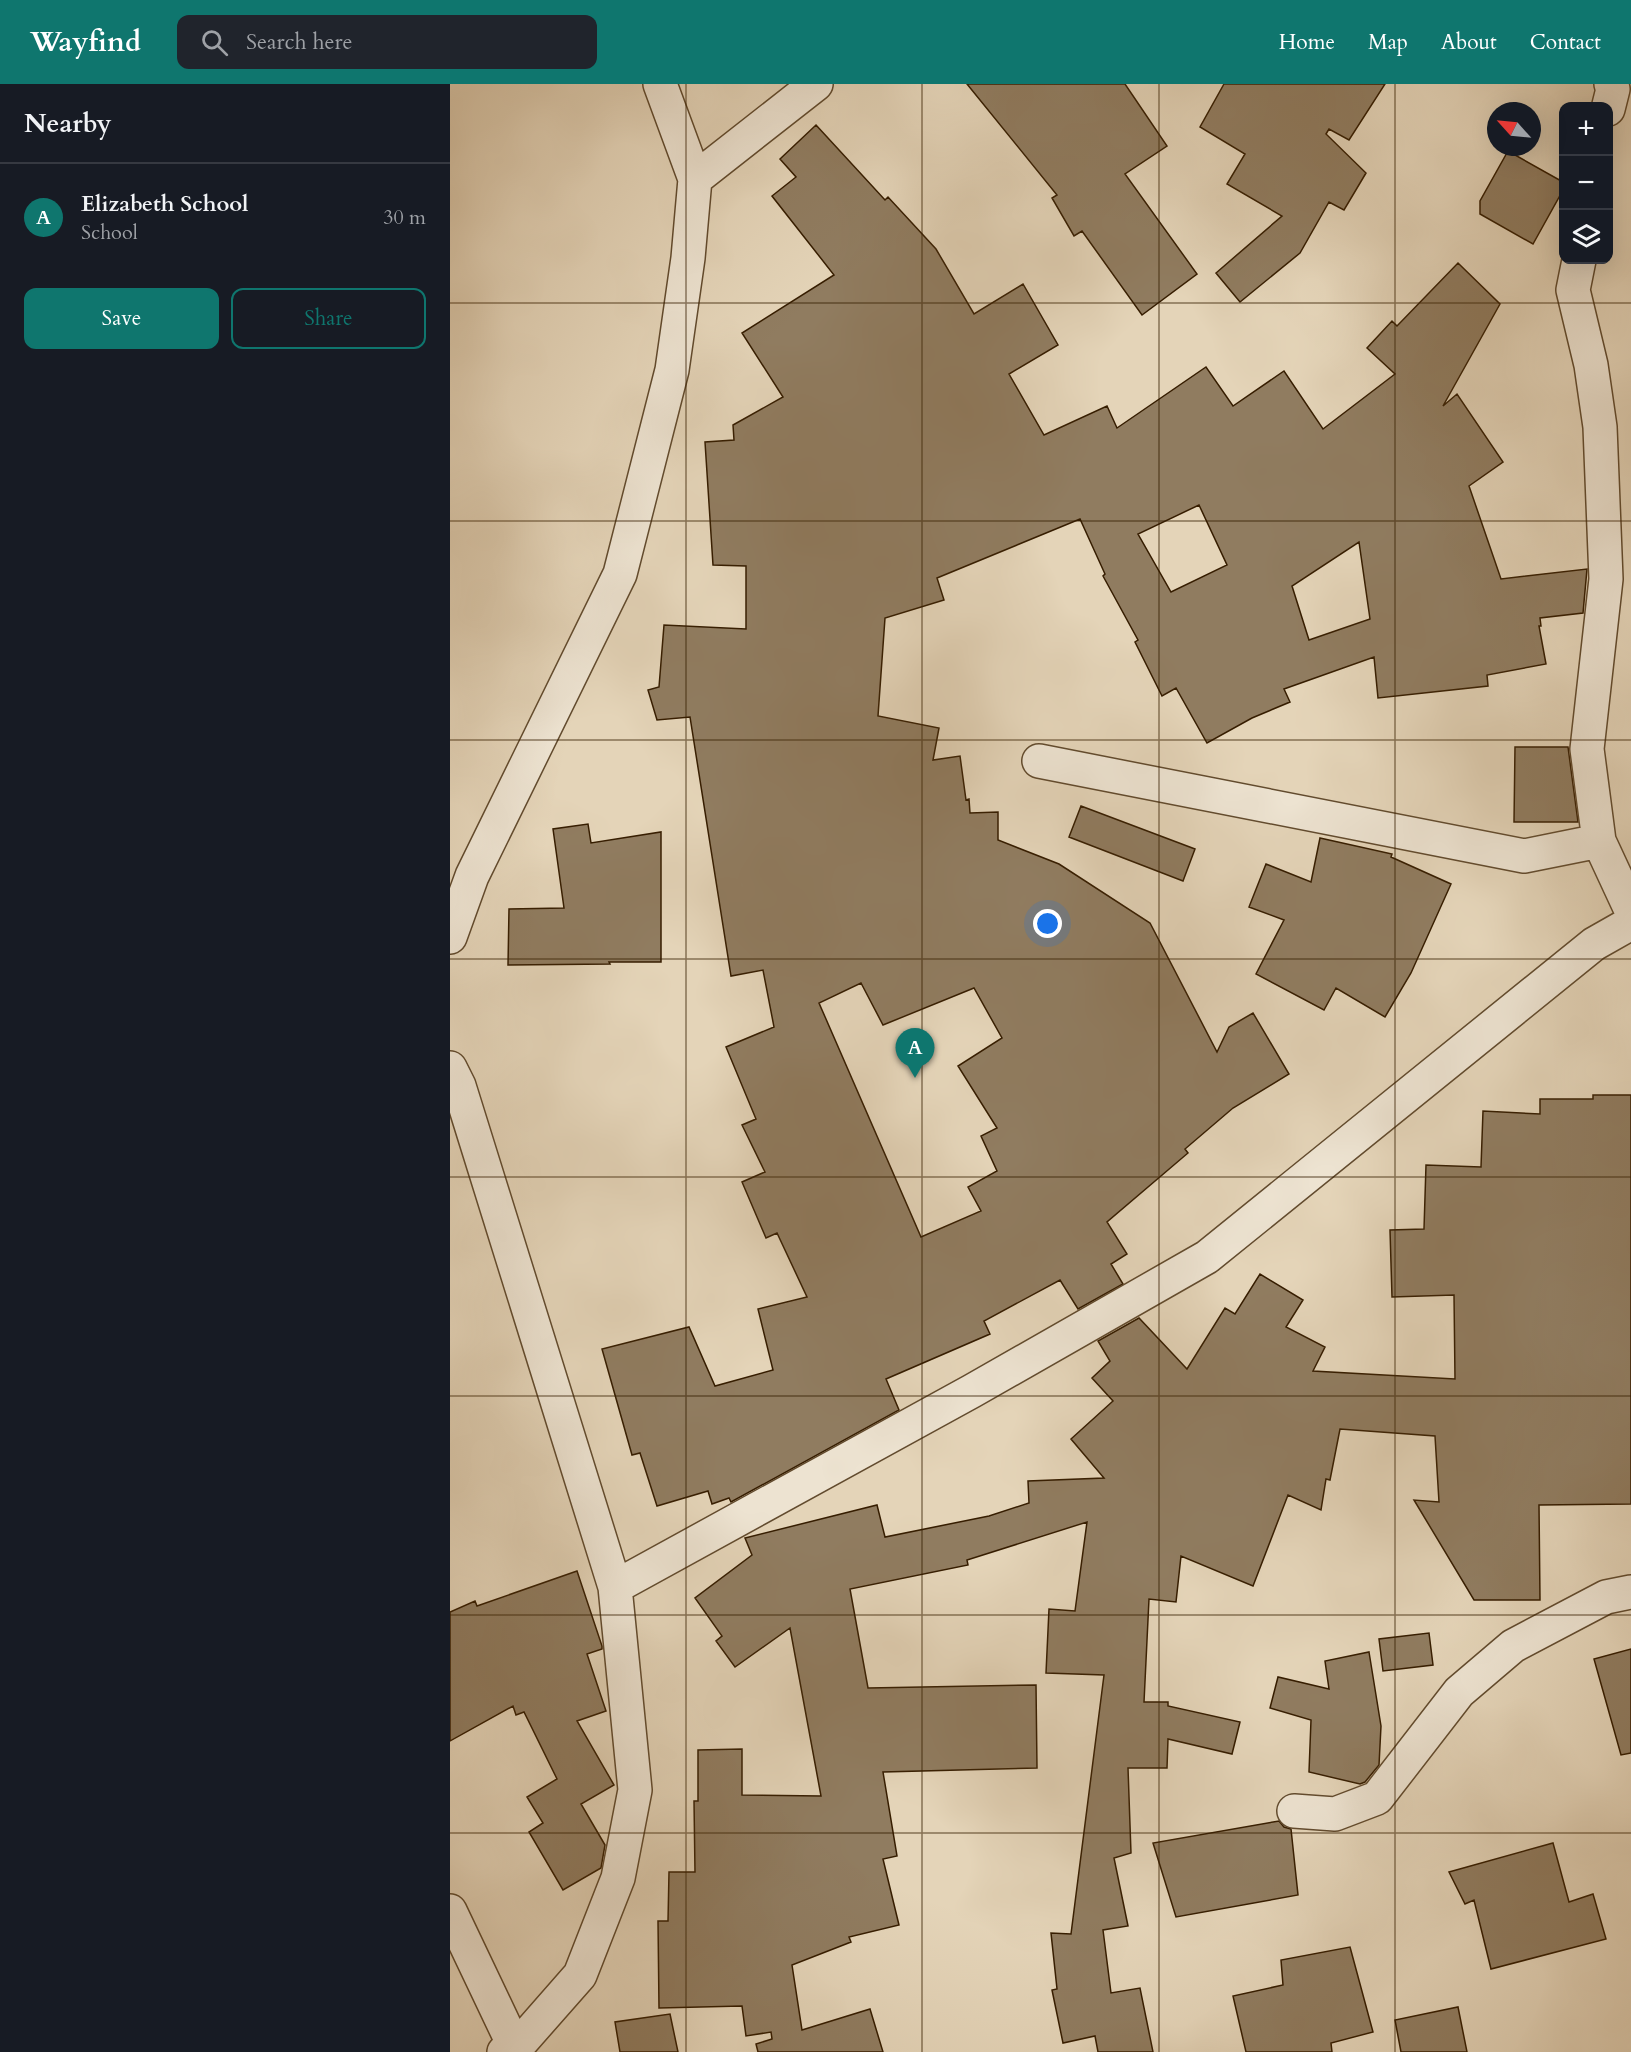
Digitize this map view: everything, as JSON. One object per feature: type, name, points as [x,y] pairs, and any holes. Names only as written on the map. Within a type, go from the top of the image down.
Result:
[{"type":"street","points":[[450,937],[472,876],[620,574],[672,370],[688,258],[695,179],[660,84]]},
{"type":"street","points":[[695,179],[816,84]]},
{"type":"street","points":[[1610,102],[1613,88],[1611,84]]},
{"type":"street","points":[[1578,264],[1573,290],[1591,365],[1600,427],[1606,579],[1587,749],[1599,841],[1631,910]]},
{"type":"street","points":[[1039,760],[1524,856],[1599,841]]},
{"type":"street","points":[[615,1587],[972,1391],[1207,1257],[1594,944],[1631,923]]},
{"type":"street","points":[[450,1068],[459,1086],[615,1587],[635,1790],[618,1878],[580,1975],[512,2051],[450,1911]]},
{"type":"street","points":[[1293,1811],[1335,1814],[1377,1798],[1459,1692],[1513,1646],[1606,1597],[1631,1592]]},
{"type":"building","points":[[967,84],[1125,84],[1167,146],[1125,174],[1197,274],[1142,315],[1082,231],[1074,236],[1052,198],[1057,195]]},
{"type":"building","points":[[1224,84],[1385,84],[1349,140],[1329,129],[1326,134],[1366,173],[1344,210],[1329,202],[1300,253],[1240,302],[1216,273],[1282,216],[1227,184],[1245,154],[1200,127]]},
{"type":"building","points":[[816,125],[885,200],[888,197],[936,249],[974,314],[1023,284],[1058,345],[1009,374],[1044,435],[1107,406],[1117,428],[1206,367],[1233,406],[1284,371],[1323,429],[1395,374],[1367,348],[1392,321],[1397,326],[1458,263],[1500,304],[1443,406],[1457,394],[1503,462],[1469,486],[1501,579],[1587,569],[1583,613],[1540,618],[1541,626],[1539,626],[1546,664],[1487,675],[1488,686],[1378,698],[1374,657],[1284,689],[1290,702],[1252,718],[1207,743],[1176,688],[1162,696],[1135,642],[1138,640],[1103,576],[1105,574],[1080,519],[937,578],[944,600],[885,618],[878,716],[939,728],[933,760],[960,756],[970,813],[998,812],[998,840],[1059,864],[1150,923],[1217,1052],[1229,1027],[1253,1013],[1289,1074],[1233,1108],[1185,1149],[1188,1153],[1107,1222],[1127,1254],[1111,1264],[1123,1284],[1078,1309],[1060,1280],[984,1321],[990,1334],[886,1379],[899,1410],[731,1502],[729,1498],[712,1504],[708,1491],[657,1506],[640,1453],[632,1455],[602,1349],[689,1327],[715,1386],[773,1370],[758,1309],[807,1297],[777,1233],[766,1238],[742,1182],[765,1172],[742,1125],[756,1119],[726,1047],[774,1027],[763,970],[731,976],[690,717],[657,720],[648,690],[659,687],[664,625],[746,629],[746,566],[713,565],[705,442],[734,440],[733,425],[783,397],[742,333],[834,275],[772,196],[796,177],[780,159]],"holes":[[[1199,505],[1227,565],[1171,592],[1138,534]],[[1359,542],[1370,619],[1309,640],[1292,586]],[[861,983],[883,1025],[974,988],[1002,1038],[958,1066],[997,1128],[981,1136],[997,1171],[968,1187],[981,1211],[921,1237],[819,1003]]]},
{"type":"building","points":[[1505,156],[1517,156],[1559,180],[1559,197],[1533,244],[1480,214],[1480,201]]},
{"type":"building","points":[[1515,747],[1568,747],[1578,822],[1514,822]]},
{"type":"building","points":[[1081,806],[1195,849],[1183,881],[1069,837]]},
{"type":"building","points":[[588,824],[591,843],[661,832],[661,962],[508,965],[509,909],[564,908],[553,829]]},
{"type":"building","points":[[1320,838],[1392,854],[1391,857],[1451,884],[1411,973],[1385,1017],[1336,988],[1324,1010],[1256,974],[1284,920],[1249,907],[1266,864],[1311,882]]},
{"type":"building","points":[[1593,1095],[1631,1095],[1631,1504],[1539,1505],[1540,1600],[1474,1600],[1414,1500],[1439,1502],[1435,1436],[1340,1429],[1330,1480],[1326,1479],[1321,1510],[1288,1495],[1253,1586],[1181,1556],[1176,1602],[1149,1599],[1144,1702],[1168,1702],[1168,1706],[1240,1722],[1232,1754],[1168,1739],[1167,1768],[1128,1768],[1131,1853],[1114,1858],[1128,1926],[1103,1930],[1111,1993],[1140,1988],[1153,2052],[1098,2052],[1095,2036],[1063,2043],[1052,1990],[1057,1989],[1051,1933],[1071,1934],[1104,1675],[1046,1673],[1049,1609],[1075,1611],[1087,1522],[967,1560],[968,1565],[850,1589],[868,1688],[1036,1685],[1037,1768],[883,1772],[897,1856],[883,1859],[899,1925],[849,1937],[851,1942],[792,1965],[802,2030],[870,2009],[883,2052],[758,2052],[756,2044],[772,2039],[771,2032],[746,2036],[742,2006],[659,2008],[658,1921],[668,1921],[669,1872],[695,1872],[694,1801],[698,1801],[698,1750],[742,1749],[742,1795],[821,1796],[790,1628],[735,1667],[716,1641],[722,1636],[695,1598],[752,1555],[745,1538],[877,1505],[885,1537],[989,1516],[1029,1503],[1028,1481],[1104,1478],[1071,1439],[1113,1401],[1092,1378],[1110,1361],[1098,1341],[1139,1318],[1187,1369],[1225,1308],[1235,1314],[1260,1274],[1303,1300],[1286,1327],[1325,1347],[1313,1371],[1455,1379],[1454,1295],[1392,1297],[1390,1230],[1424,1229],[1426,1165],[1481,1167],[1483,1111],[1540,1114],[1540,1099],[1593,1099]]},
{"type":"building","points":[[577,1571],[602,1646],[602,1649],[587,1654],[606,1711],[577,1721],[614,1785],[581,1804],[605,1845],[601,1868],[563,1890],[529,1832],[543,1823],[527,1797],[557,1779],[524,1712],[516,1715],[513,1706],[450,1741],[450,1612],[475,1601],[477,1606]]},
{"type":"building","points":[[1429,1633],[1433,1665],[1383,1671],[1379,1639]]},
{"type":"building","points":[[1631,1649],[1631,1753],[1621,1755],[1594,1659]]},
{"type":"building","points":[[1369,1652],[1381,1726],[1379,1765],[1365,1782],[1360,1784],[1309,1772],[1311,1720],[1270,1708],[1278,1677],[1329,1689],[1325,1661]]},
{"type":"building","points":[[1279,1821],[1284,1827],[1291,1829],[1298,1895],[1176,1917],[1153,1843]]},
{"type":"building","points":[[1553,1843],[1569,1902],[1593,1894],[1606,1939],[1491,1969],[1474,1900],[1465,1904],[1449,1872]]},
{"type":"building","points":[[1350,1947],[1373,2032],[1331,2043],[1332,2052],[1246,2052],[1233,1996],[1283,1985],[1281,1960]]},
{"type":"building","points":[[1458,2007],[1467,2052],[1401,2052],[1395,2020]]},
{"type":"building","points":[[670,2014],[678,2052],[620,2052],[615,2022]]},
{"type":"place","name":"Elizabeth School","points":[[915,1078]]}]
